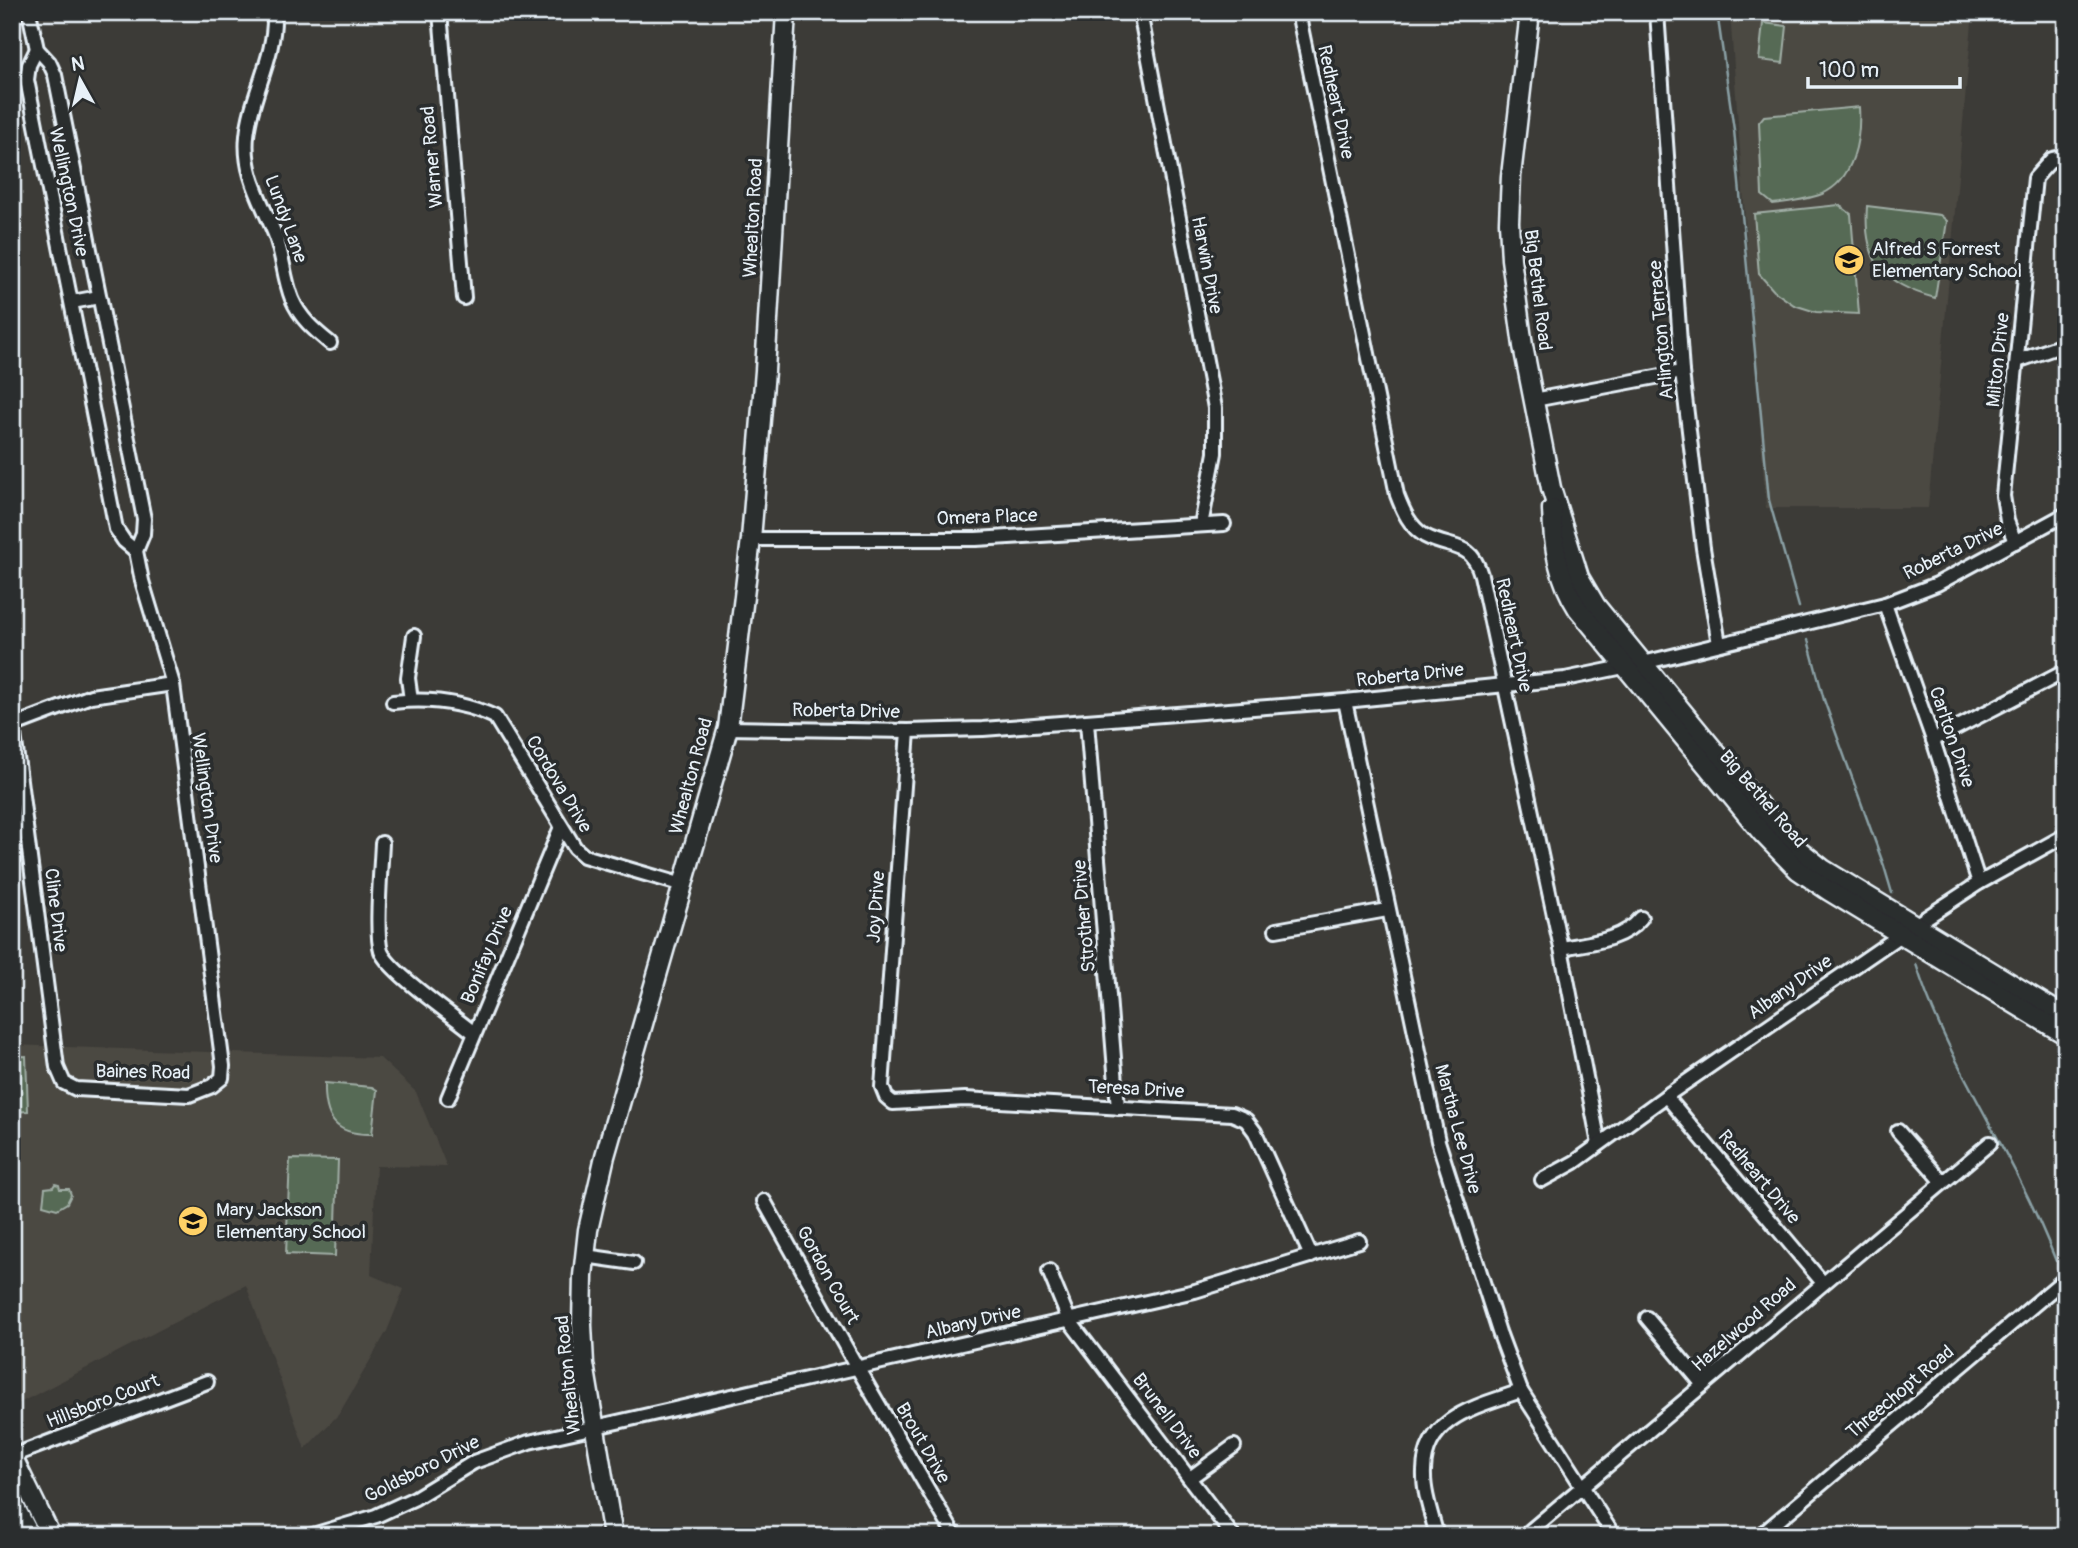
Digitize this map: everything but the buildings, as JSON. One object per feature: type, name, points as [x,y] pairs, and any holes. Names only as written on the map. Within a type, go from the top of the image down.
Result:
[{"type":"main road","name":"Whealton Road","points":[[613,1536],[584,1364],[582,1325],[585,1256],[588,1230],[605,1156],[728,728],[751,539],[765,372],[786,12]]},
{"type":"main road","name":"Big Bethel Road","points":[[1530,12],[1511,176],[1509,222],[1514,291],[1551,488],[1583,586],[1634,665],[1760,818],[1823,869],[1908,930],[2066,1035]]},
{"type":"main road","name":"Big Bethel Road","points":[[1908,930],[2066,1017]]},
{"type":"main road","points":[[12,1456],[51,1536]]},
{"type":"main road","points":[[12,1502],[30,1536]]},
{"type":"street","name":"Wellington Drive","points":[[29,12],[37,49],[55,75],[144,519],[143,534],[136,551],[142,581],[173,684],[222,1054]]},
{"type":"street","name":"Lundy Lane","points":[[274,12],[272,48],[247,135],[251,183],[276,238],[293,300],[307,324],[330,343]]},
{"type":"street","name":"Warner Road","points":[[440,12],[464,299]]},
{"type":"street","name":"Harwin Drive","points":[[1140,12],[1215,408],[1215,453],[1201,526]]},
{"type":"street","name":"Redheart Drive","points":[[1298,12],[1397,495],[1406,518],[1424,535],[1459,546],[1478,562],[1561,948],[1599,1144]]},
{"type":"street","name":"Arlington Terrace","points":[[1657,12],[1682,372],[1703,548],[1719,644]]},
{"type":"street","name":"Wellington Drive","points":[[37,49],[29,65],[27,80],[116,529],[124,541],[136,551]]},
{"type":"street","name":"Milton Drive","points":[[2015,542],[2007,521],[2003,496],[2035,177],[2052,159],[2066,156]]},
{"type":"street","points":[[72,302],[99,297]]},
{"type":"street","points":[[2017,362],[2066,344]]},
{"type":"street","points":[[1534,400],[1682,372]]},
{"type":"street","name":"Roberta Drive","points":[[728,728],[908,731],[983,729],[1345,701],[1565,679],[1634,665],[1885,604],[1937,584],[2066,514]]},
{"type":"street","name":"Omera Place","points":[[751,539],[976,539],[1224,524]]},
{"type":"street","name":"Carlton Drive","points":[[1885,604],[1979,883]]},
{"type":"street","points":[[411,700],[408,678],[414,636]]},
{"type":"street","points":[[1933,740],[2066,671]]},
{"type":"street","points":[[13,726],[91,696],[173,684]]},
{"type":"street","name":"Cordova Drive","points":[[393,702],[421,699],[477,709],[495,717],[575,848],[584,856],[683,885]]},
{"type":"street","name":"Martha Lee Drive","points":[[1345,701],[1387,910],[1438,1140],[1499,1332],[1521,1391],[1614,1536]]},
{"type":"street","name":"Strother Drive","points":[[1087,722],[1118,1108]]},
{"type":"street","name":"Cline Drive","points":[[13,726],[57,1067],[64,1083],[76,1089]]},
{"type":"street","name":"Joy Drive","points":[[882,1087],[908,731]]},
{"type":"street","name":"Bonifay Drive","points":[[448,1098],[561,827]]},
{"type":"street","name":"Albany Drive","points":[[1542,1180],[1575,1162],[1666,1096],[1979,883],[2066,835]]},
{"type":"street","points":[[382,844],[379,929],[381,952],[393,968],[474,1033]]},
{"type":"street","points":[[1276,930],[1387,910]]},
{"type":"street","points":[[1561,948],[1620,934],[1633,928],[1641,918]]},
{"type":"street","name":"Baines Road","points":[[76,1089],[189,1095],[212,1086],[222,1078],[222,1054]]},
{"type":"street","name":"Teresa Drive","points":[[882,1087],[886,1097],[893,1103],[965,1099],[1232,1114],[1246,1120],[1255,1132],[1311,1256]]},
{"type":"street","name":"Redheart Drive","points":[[1666,1096],[1823,1283]]},
{"type":"street","points":[[1898,1131],[1943,1182]]},
{"type":"street","name":"Hazelwood Road","points":[[1524,1536],[1990,1143]]},
{"type":"street","name":"Gordon Court","points":[[764,1201],[858,1369]]},
{"type":"street","name":"Albany Drive","points":[[593,1428],[1195,1291],[1359,1241]]},
{"type":"street","points":[[585,1256],[634,1263]]},
{"type":"street","name":"Brunell Drive","points":[[1049,1271],[1069,1320],[1233,1536]]},
{"type":"street","name":"Threechopt Road","points":[[1760,1536],[2066,1278]]},
{"type":"street","points":[[1647,1318],[1703,1385]]},
{"type":"street","name":"Brout Drive","points":[[858,1369],[955,1536]]},
{"type":"street","name":"Hillsboro Court","points":[[12,1456],[207,1382]]},
{"type":"street","points":[[1437,1536],[1424,1471],[1428,1451],[1436,1433],[1450,1418],[1521,1391]]},
{"type":"street","name":"Goldsboro Drive","points":[[309,1536],[376,1516],[415,1498],[474,1462],[502,1450],[593,1428]]},
{"type":"street","points":[[1190,1478],[1234,1446]]},
{"type":"shaded area","name":"Alfred S Forrest Elementary School","points":[[1730,12],[1973,12],[1928,508],[1766,508]]},
{"type":"shaded area","name":"Mary Jackson Elementary School","points":[[12,1045],[380,1058],[416,1092],[447,1167],[376,1166],[371,1275],[404,1289],[387,1331],[339,1414],[305,1449],[246,1285],[12,1407]]},
{"type":"green space","points":[[1763,23],[1787,26],[1783,63],[1759,60]]},
{"type":"green space","points":[[1859,107],[1857,145],[1848,169],[1833,188],[1810,198],[1773,204],[1762,195],[1759,122],[1764,116]]},
{"type":"green space","points":[[1839,205],[1851,214],[1859,314],[1816,312],[1794,305],[1774,291],[1759,274],[1754,214]]},
{"type":"green space","points":[[1867,206],[1940,215],[1947,221],[1935,298],[1902,286],[1880,268],[1869,242]]},
{"type":"green space","points":[[26,1056],[28,1111],[12,1112],[12,1057]]},
{"type":"green space","points":[[325,1083],[372,1087],[377,1090],[372,1134],[349,1132],[334,1122],[327,1106]]},
{"type":"green space","points":[[290,1159],[338,1160],[335,1256],[286,1254]]},
{"type":"green space","points":[[59,1185],[60,1189],[69,1189],[71,1195],[67,1203],[57,1209],[43,1205],[45,1188]]},
{"type":"waterway","points":[[1717,12],[1734,130],[1769,500],[1799,607]]},
{"type":"waterway","points":[[1808,640],[1824,700],[1892,893]]},
{"type":"waterway","points":[[1916,964],[1948,1044],[2022,1184],[2056,1261]]},
{"type":"place","name":"Alfred S Forrest Elementary School","points":[[1849,260]]},
{"type":"place","name":"Mary Jackson Elementary School","points":[[193,1221]]}]
